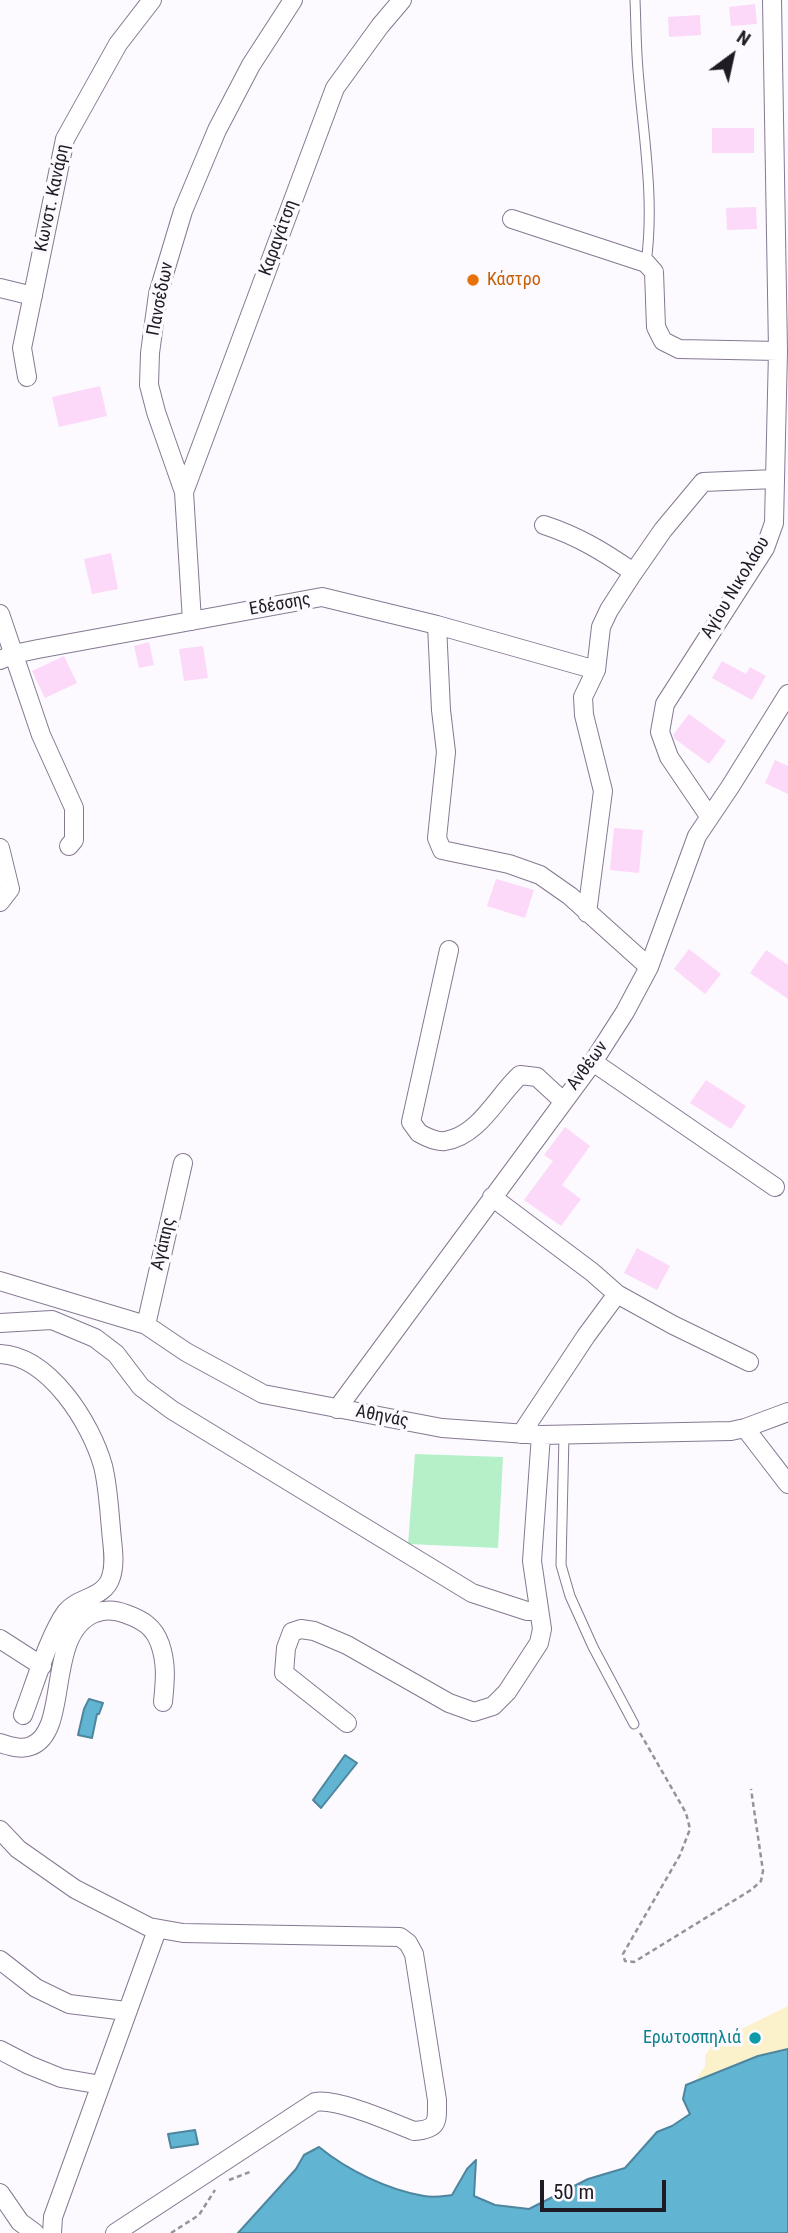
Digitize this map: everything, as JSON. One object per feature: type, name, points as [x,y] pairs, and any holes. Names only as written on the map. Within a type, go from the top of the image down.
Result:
[{"type":"street","name":"Κωνστ. Κανάρη","points":[[27,377],[22,348],[65,139],[118,44],[152,0]]},
{"type":"street","name":"Πανσέδων","points":[[192,621],[184,492],[149,385],[150,353],[158,294],[183,211],[217,130],[251,65],[293,0]]},
{"type":"street","name":"Καραγάτση","points":[[184,492],[335,88],[402,0]]},
{"type":"street","name":"Αγίου Νικολάου","points":[[709,816],[669,757],[660,732],[665,704],[765,548],[774,523],[775,479],[783,412],[778,351],[781,126],[772,0]]},
{"type":"street","points":[[512,219],[646,263],[654,272],[656,327],[663,341],[679,349],[778,351]]},
{"type":"street","points":[[0,288],[33,296]]},
{"type":"street","points":[[587,913],[603,791],[584,715],[583,697],[596,670],[601,627],[633,572],[691,494],[703,482],[775,479]]},
{"type":"street","points":[[544,525],[571,534],[603,551],[633,572]]},
{"type":"street","name":"Εδέσσης","points":[[7,657],[322,597],[437,625],[596,670]]},
{"type":"street","points":[[0,614],[7,657],[74,808],[74,840],[69,846]]},
{"type":"street","points":[[437,625],[446,751],[438,838],[442,850],[509,864],[540,875],[570,896],[649,967]]},
{"type":"street","name":"Ανθέων","points":[[337,1409],[593,1062],[625,1012],[649,967],[697,836],[788,694]]},
{"type":"street","points":[[0,848],[10,889],[0,902]]},
{"type":"street","points":[[449,950],[411,1122],[419,1133],[444,1141],[464,1133],[495,1105],[520,1075],[537,1077],[563,1101]]},
{"type":"street","points":[[593,1062],[775,1187]]},
{"type":"street","name":"Αγάπης","points":[[146,1325],[183,1163]]},
{"type":"street","points":[[492,1197],[617,1294],[749,1362]]},
{"type":"street","name":"Αθηνάς","points":[[0,1281],[146,1325],[186,1352],[263,1394],[442,1428],[541,1436],[731,1431],[788,1412]]},
{"type":"street","points":[[521,1434],[617,1294]]},
{"type":"street","points":[[0,1323],[52,1320],[95,1338],[116,1354],[141,1387],[172,1410],[472,1593],[527,1611],[539,1611]]},
{"type":"street","points":[[0,1354],[29,1361],[49,1378],[70,1401],[92,1433],[103,1468],[113,1555],[111,1578],[104,1590],[68,1610],[54,1636],[23,1715]]},
{"type":"street","points":[[745,1428],[788,1484]]},
{"type":"street","points":[[347,1723],[284,1673],[286,1648],[292,1632],[301,1629],[314,1631],[347,1645],[449,1703],[474,1713],[493,1706],[507,1692],[539,1643],[542,1629],[532,1561],[541,1436]]},
{"type":"street","points":[[0,1743],[19,1748],[31,1746],[40,1740],[49,1726],[65,1653],[74,1629],[85,1617],[104,1610],[121,1612],[143,1620],[157,1633],[167,1673],[163,1702]]},
{"type":"street","points":[[0,1639],[42,1665]]},
{"type":"street","points":[[0,1830],[18,1849],[75,1889],[157,1930],[183,1933],[400,1937],[408,1943],[414,1954],[437,2101],[437,2121],[433,2127],[414,2130],[336,2103],[315,2102],[115,2233]]},
{"type":"street","points":[[52,2233],[54,2217],[92,2105],[157,1930]]},
{"type":"street","points":[[0,1960],[36,1988],[69,2004],[126,2011]]},
{"type":"street","points":[[0,2050],[29,2066],[61,2078],[101,2085]]},
{"type":"street","points":[[0,2193],[20,2222],[35,2233]]},
{"type":"lane","points":[[635,0],[638,70],[646,141],[649,240],[646,263]]},
{"type":"lane","points":[[564,1435],[561,1565],[570,1596],[593,1647],[634,1724]]},
{"type":"path","points":[[634,1724],[686,1813],[690,1829],[680,1855],[623,1954],[625,1961],[634,1962],[751,1890],[761,1881],[764,1871],[751,1789]]},
{"type":"path","points":[[171,2233],[199,2215],[219,2184],[250,2172]]},
{"type":"green space","points":[[415,1454],[503,1457],[498,1548],[408,1544]]},
{"type":"sand","name":"Ερωτοσπηλιά","points":[[788,2006],[788,2049],[758,2056],[696,2080],[705,2066],[705,2056],[713,2043]]},
{"type":"water","points":[[89,1699],[103,1703],[97,1714],[92,1738],[78,1735]]},
{"type":"water","points":[[345,1755],[357,1763],[321,1808],[313,1800]]},
{"type":"water","points":[[788,2049],[788,2233],[238,2233],[296,2169],[304,2155],[319,2147],[368,2178],[427,2197],[452,2195],[467,2169],[476,2160],[474,2196],[495,2205],[529,2209],[588,2179],[625,2168],[657,2132],[690,2114],[683,2099],[686,2085],[758,2056]]},
{"type":"water","points":[[195,2130],[198,2144],[171,2148],[168,2134]]},
{"type":"building","points":[[755,4],[757,24],[731,26],[729,7]]},
{"type":"building","points":[[700,15],[701,35],[669,37],[668,17]]},
{"type":"building","points":[[712,128],[754,128],[754,153],[712,153]]},
{"type":"building","points":[[756,207],[757,229],[727,230],[726,208]]},
{"type":"building","points":[[100,386],[107,416],[59,427],[52,397]]},
{"type":"building","points":[[111,553],[118,589],[92,594],[84,559]]},
{"type":"building","points":[[149,642],[154,665],[139,668],[134,646]]},
{"type":"building","points":[[203,646],[208,678],[184,681],[179,649]]},
{"type":"building","points":[[64,656],[77,683],[45,698],[32,671]]},
{"type":"building","points":[[722,661],[746,674],[750,667],[766,676],[752,700],[712,678]]},
{"type":"building","points":[[689,714],[726,741],[709,764],[673,735]]},
{"type":"building","points":[[775,760],[788,766],[788,794],[765,783]]},
{"type":"building","points":[[614,828],[643,830],[639,873],[610,870]]},
{"type":"building","points":[[496,879],[534,890],[525,918],[487,906]]},
{"type":"building","points":[[689,949],[721,974],[705,994],[674,969]]},
{"type":"building","points":[[766,950],[788,965],[788,999],[750,973]]},
{"type":"building","points":[[706,1080],[746,1106],[731,1129],[690,1103]]},
{"type":"building","points":[[565,1127],[590,1146],[562,1185],[581,1199],[561,1226],[524,1200],[553,1161],[544,1155]]},
{"type":"building","points":[[637,1248],[670,1266],[657,1290],[624,1273]]},
{"type":"place","name":"Κάστρο","points":[[473,280]]},
{"type":"place","name":"Ερωτοσπηλιά","points":[[755,2038]]}]
